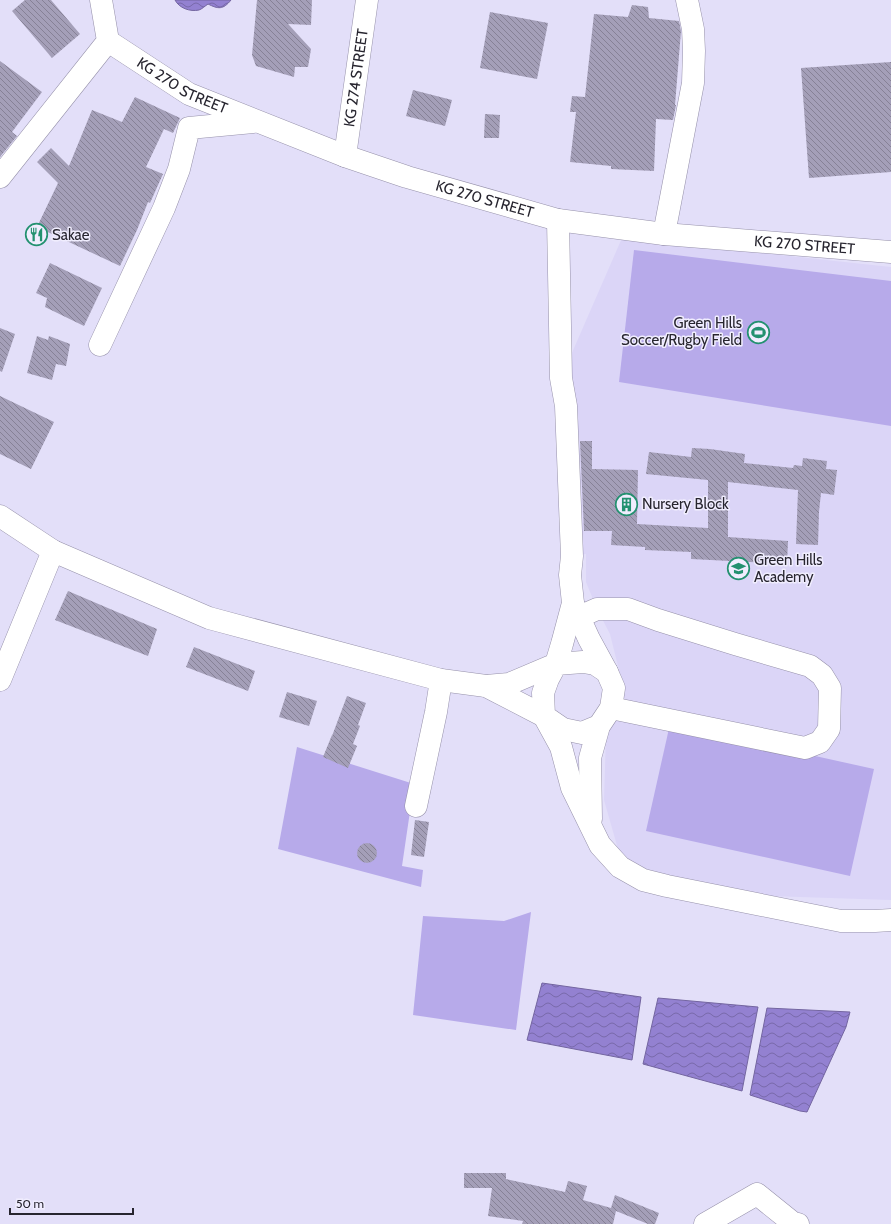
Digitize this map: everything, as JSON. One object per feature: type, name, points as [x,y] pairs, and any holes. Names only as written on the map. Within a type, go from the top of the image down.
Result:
[{"type":"street","name":"KG 274 STREET","points":[[345,156],[367,0]]},
{"type":"street","points":[[664,234],[694,83],[693,29],[687,0]]},
{"type":"street","points":[[0,177],[108,41],[100,2]]},
{"type":"street","name":"KG 270 STREET","points":[[108,41],[189,94],[345,156],[406,177],[558,220],[664,234],[891,252]]},
{"type":"street","points":[[100,345],[164,208],[179,169],[189,128],[257,121]]},
{"type":"street","points":[[558,220],[561,378],[566,406],[572,556],[570,575],[576,610],[614,688],[611,708],[599,726],[590,758],[591,824]]},
{"type":"street","points":[[0,516],[53,551],[209,618],[441,680],[486,686],[509,684],[556,664],[583,662],[595,664],[607,672]]},
{"type":"street","points":[[0,680],[53,551]]},
{"type":"street","points":[[576,610],[628,609],[658,620],[810,666],[822,675],[830,688],[829,730],[820,742],[806,748],[611,708]]},
{"type":"street","points":[[576,610],[562,644],[556,664],[543,693],[544,716],[561,747],[572,788],[600,845],[620,867],[643,880],[667,886],[841,921],[891,920]]},
{"type":"street","points":[[416,806],[436,712],[441,680]]},
{"type":"street","points":[[486,686],[544,716],[563,729],[582,733],[599,726]]},
{"type":"street","points":[[705,1224],[757,1194],[793,1223],[798,1224]]},
{"type":"shaded area","name":"Green Hills Academy","points":[[622,238],[891,267],[891,900],[740,895],[624,870],[604,800],[606,735],[619,670],[610,634],[597,609],[586,582],[586,554],[572,556],[561,378]]},
{"type":"shaded area","name":"Green Hills Soccer/Rugby Field","points":[[634,250],[891,281],[891,426],[619,382]]},
{"type":"shaded area","points":[[670,724],[874,769],[850,876],[646,831]]},
{"type":"shaded area","points":[[297,747],[414,784],[402,866],[423,870],[421,887],[278,849]]},
{"type":"shaded area","points":[[531,912],[516,1030],[413,1015],[423,916],[504,921]]},
{"type":"water","points":[[175,0],[231,0],[225,6],[220,8],[208,4],[200,10],[189,10],[179,5]]},
{"type":"water","points":[[542,983],[641,997],[632,1060],[527,1040]]},
{"type":"water","points":[[658,998],[758,1007],[742,1091],[643,1064]]},
{"type":"water","points":[[767,1008],[850,1012],[846,1027],[807,1112],[750,1095]]},
{"type":"building","points":[[25,0],[51,0],[80,34],[52,58],[12,11]]},
{"type":"building","points":[[257,0],[312,0],[311,25],[288,24],[311,49],[308,67],[295,67],[294,77],[256,66],[252,55]]},
{"type":"building","points":[[632,5],[648,7],[649,18],[679,21],[681,31],[676,105],[673,120],[656,119],[654,171],[611,169],[611,166],[570,162],[576,112],[570,112],[572,96],[585,97],[594,14],[628,17]]},
{"type":"building","points":[[490,12],[548,23],[537,79],[480,68]]},
{"type":"building","points":[[0,61],[42,92],[12,132],[17,136],[0,157]]},
{"type":"building","points":[[891,62],[891,172],[809,178],[801,68]]},
{"type":"building","points":[[413,90],[452,100],[445,126],[406,116]]},
{"type":"building","points":[[135,97],[180,118],[173,133],[164,129],[146,167],[163,174],[150,203],[148,202],[120,266],[37,227],[58,183],[37,162],[51,148],[69,166],[92,110],[122,122]]},
{"type":"building","points":[[485,114],[500,115],[499,138],[484,138]]},
{"type":"building","points":[[50,263],[102,288],[84,326],[45,307],[47,298],[36,293]]},
{"type":"building","points":[[0,328],[15,334],[2,372],[0,371]]},
{"type":"building","points":[[37,336],[48,340],[49,336],[70,344],[66,366],[56,364],[52,380],[27,373]]},
{"type":"building","points":[[0,396],[54,422],[31,469],[0,454]]},
{"type":"building","name":"Nursery Block","points":[[580,441],[592,441],[592,469],[638,470],[637,524],[708,528],[708,480],[646,474],[649,452],[691,457],[692,448],[710,449],[745,454],[744,463],[793,468],[794,465],[802,466],[803,458],[827,461],[826,469],[837,470],[834,495],[821,493],[818,545],[796,544],[798,490],[728,482],[728,537],[788,541],[787,564],[691,559],[691,552],[645,550],[645,547],[611,545],[612,531],[584,531]]},
{"type":"building","points":[[68,591],[157,629],[148,656],[55,620]]},
{"type":"building","points":[[194,647],[255,671],[248,691],[186,667]]},
{"type":"building","points":[[287,692],[317,701],[309,726],[279,717]]},
{"type":"building","points":[[347,696],[366,703],[358,725],[360,726],[353,744],[357,746],[348,768],[323,757]]},
{"type":"building","points":[[415,820],[429,822],[424,857],[411,855]]},
{"type":"building","points":[[367,843],[374,846],[377,853],[374,860],[367,863],[360,860],[357,853],[360,846]]},
{"type":"building","points":[[464,1173],[506,1173],[506,1179],[565,1192],[568,1181],[587,1186],[583,1200],[611,1208],[615,1195],[659,1213],[655,1224],[648,1224],[616,1211],[613,1224],[522,1224],[523,1221],[488,1216],[492,1188],[464,1188]]},
{"type":"place","name":"Sakae","points":[[36,235]]},
{"type":"place","name":"Green Hills Soccer/Rugby Field","points":[[758,332]]},
{"type":"place","name":"Nursery Block","points":[[626,504]]},
{"type":"place","name":"Green Hills Academy","points":[[738,569]]}]
